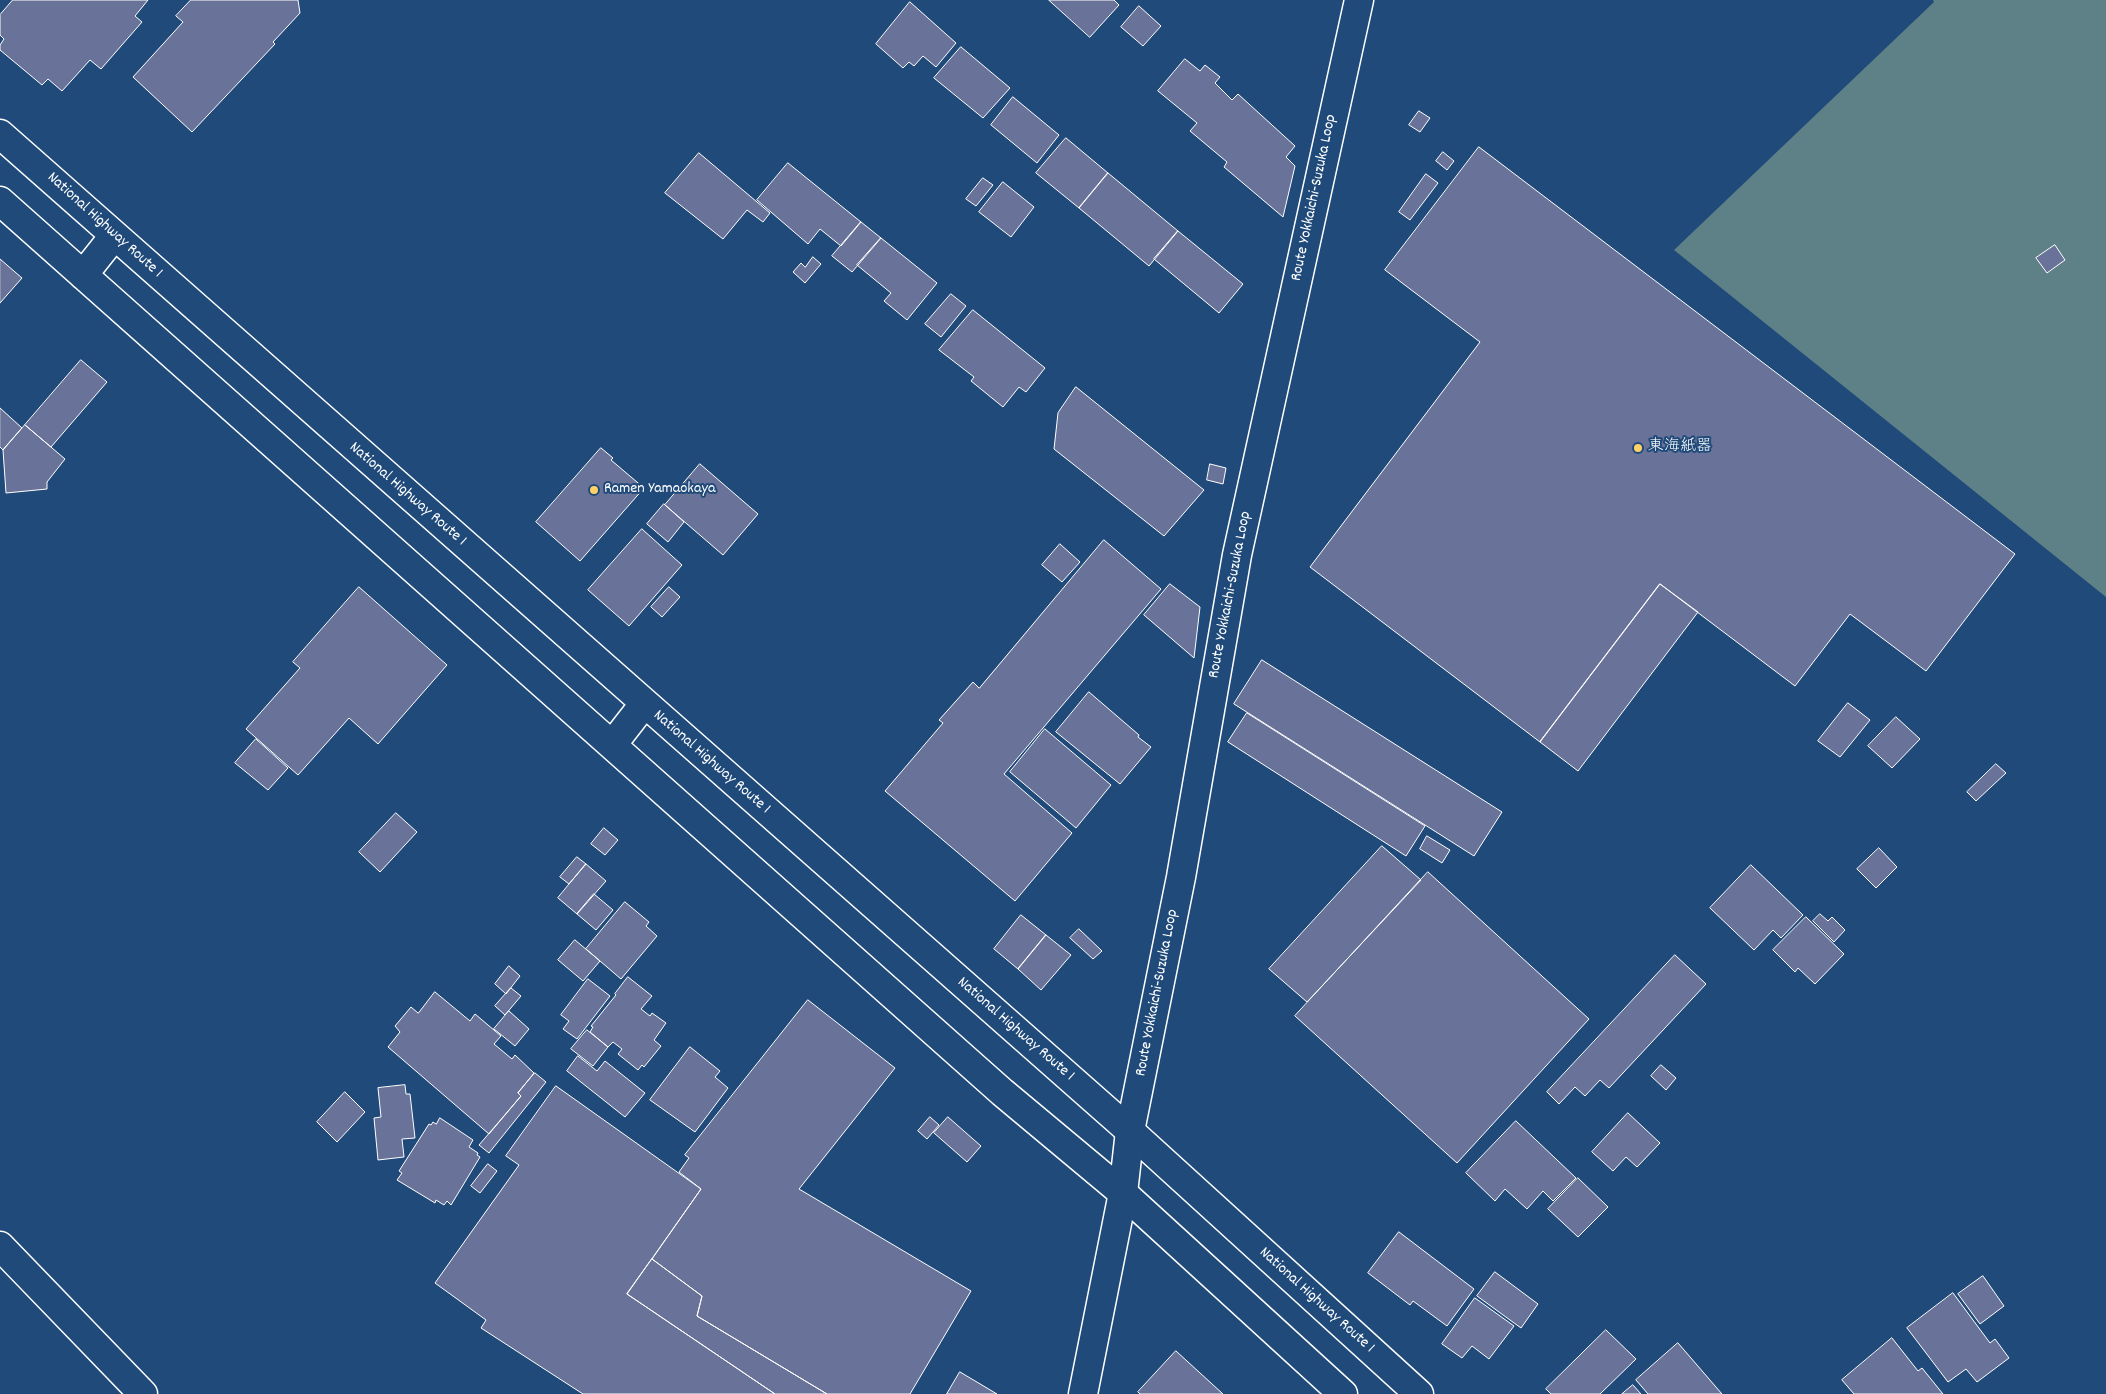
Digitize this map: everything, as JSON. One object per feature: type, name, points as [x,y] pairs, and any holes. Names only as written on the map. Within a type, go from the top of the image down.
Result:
[{"type":"main road","name":"Route Yokkaichi-Suzuka Loop","points":[[1083,1394],[1123,1193],[1130,1132],[1181,877],[1237,555],[1359,0]]},
{"type":"main road","name":"National Highway Route 1","points":[[0,134],[1130,1132],[1419,1394]]},
{"type":"main road","points":[[0,201],[1002,1092],[1123,1193],[1343,1394]]},
{"type":"main road","points":[[83,275],[114,236]]},
{"type":"main road","points":[[612,744],[644,704]]},
{"type":"main road","points":[[0,1246],[143,1394]]},
{"type":"green space","points":[[1933,0],[2106,0],[2106,597],[1674,250],[1934,2]]},
{"type":"building","points":[[13,0],[148,0],[135,16],[142,22],[101,69],[90,60],[62,91],[48,79],[42,85],[0,50],[0,45],[4,39],[0,35],[0,15]]},
{"type":"building","points":[[191,0],[298,0],[300,13],[273,42],[275,44],[192,132],[133,77],[183,22],[176,16]]},
{"type":"building","points":[[1049,0],[1114,0],[1119,5],[1090,37]]},
{"type":"building","points":[[910,2],[956,43],[936,67],[923,56],[914,66],[909,62],[903,68],[876,44]]},
{"type":"building","points":[[1139,6],[1161,26],[1143,46],[1121,27]]},
{"type":"building","points":[[961,47],[1010,88],[983,118],[934,78]]},
{"type":"building","points":[[1185,59],[1200,71],[1205,65],[1220,77],[1215,83],[1232,100],[1238,94],[1295,146],[1286,157],[1295,166],[1283,217],[1224,167],[1227,162],[1190,131],[1197,123],[1158,91]]},
{"type":"building","points":[[1013,97],[1059,135],[1037,163],[991,125]]},
{"type":"building","points":[[1419,111],[1430,118],[1420,132],[1409,125]]},
{"type":"building","points":[[1066,138],[1108,173],[1079,208],[1036,173]]},
{"type":"building","name":"東海紙器","points":[[1479,147],[2015,554],[1926,671],[1850,614],[1795,686],[1660,584],[1540,742],[1310,567],[1480,342],[1385,270]]},
{"type":"building","points":[[1443,152],[1454,161],[1447,170],[1436,161]]},
{"type":"building","points":[[699,153],[770,213],[763,222],[747,210],[723,239],[665,193]]},
{"type":"building","points":[[788,163],[861,222],[841,246],[820,229],[808,244],[757,200]]},
{"type":"building","points":[[1108,173],[1178,231],[1149,266],[1079,208]]},
{"type":"building","points":[[1426,174],[1438,183],[1410,220],[1399,212]]},
{"type":"building","points":[[983,178],[993,185],[976,206],[966,199]]},
{"type":"building","points":[[1003,182],[1034,207],[1011,237],[979,212]]},
{"type":"building","points":[[861,222],[881,238],[852,272],[832,256]]},
{"type":"building","points":[[1178,231],[1243,284],[1219,313],[1154,259]]},
{"type":"building","points":[[881,238],[937,283],[907,320],[884,301],[891,293],[857,265]]},
{"type":"building","points":[[2055,245],[2065,260],[2047,273],[2036,258]]},
{"type":"building","points":[[813,257],[821,264],[805,283],[793,272],[801,263],[805,267]]},
{"type":"building","points":[[0,259],[22,278],[0,303]]},
{"type":"building","points":[[951,294],[966,306],[941,337],[925,324]]},
{"type":"building","points":[[973,310],[1045,368],[1026,392],[1019,387],[1003,407],[971,381],[974,377],[939,350]]},
{"type":"building","points":[[81,360],[107,382],[51,447],[25,425]]},
{"type":"building","points":[[1076,387],[1204,490],[1164,536],[1054,449],[1058,413]]},
{"type":"building","points":[[0,408],[22,428],[3,450],[0,447]]},
{"type":"building","points":[[25,425],[65,459],[47,482],[47,489],[6,493],[3,450]]},
{"type":"building","points":[[601,448],[613,458],[611,460],[644,488],[580,561],[536,522]]},
{"type":"building","points":[[700,464],[758,514],[723,555],[665,505]]},
{"type":"building","points":[[1210,464],[1226,468],[1223,484],[1207,480]]},
{"type":"building","points":[[664,504],[684,522],[668,542],[647,524]]},
{"type":"building","points":[[642,529],[682,565],[629,626],[588,590]]},
{"type":"building","points":[[1104,540],[1161,589],[1004,774],[1072,833],[1015,901],[885,791],[943,723],[939,720],[973,682],[979,688]]},
{"type":"building","points":[[1060,544],[1080,562],[1062,582],[1042,565]]},
{"type":"building","points":[[1170,584],[1200,607],[1194,658],[1144,615]]},
{"type":"building","points":[[1660,584],[1698,612],[1578,771],[1540,742]]},
{"type":"building","points":[[359,587],[447,665],[378,744],[349,718],[298,775],[246,729],[300,668],[293,662]]},
{"type":"building","points":[[669,587],[680,597],[662,617],[651,607]]},
{"type":"building","points":[[1262,660],[1502,812],[1474,856],[1234,704]]},
{"type":"building","points":[[1089,692],[1151,747],[1120,784],[1056,732]]},
{"type":"building","points":[[1848,703],[1870,720],[1840,757],[1818,741]]},
{"type":"building","points":[[1247,713],[1425,826],[1406,856],[1228,742]]},
{"type":"building","points":[[1896,717],[1920,739],[1892,768],[1868,746]]},
{"type":"building","points":[[1045,729],[1111,785],[1076,828],[1010,772]]},
{"type":"building","points":[[256,739],[288,768],[268,790],[235,763]]},
{"type":"building","points":[[1996,764],[2006,773],[1976,801],[1967,792]]},
{"type":"building","points":[[396,813],[417,832],[380,872],[359,852]]},
{"type":"building","points":[[604,828],[618,840],[605,855],[591,844]]},
{"type":"building","points":[[1427,836],[1450,850],[1442,863],[1420,849]]},
{"type":"building","points":[[1382,846],[1421,880],[1307,1002],[1269,969]]},
{"type":"building","points":[[1879,848],[1897,867],[1876,888],[1857,869]]},
{"type":"building","points":[[577,857],[586,864],[569,884],[560,877]]},
{"type":"building","points":[[586,864],[606,881],[577,914],[558,898]]},
{"type":"building","points":[[1751,865],[1803,915],[1781,938],[1773,930],[1754,950],[1710,908]]},
{"type":"building","points":[[1428,872],[1589,1019],[1457,1163],[1295,1016]]},
{"type":"building","points":[[594,894],[613,910],[596,930],[577,914]]},
{"type":"building","points":[[625,902],[649,922],[646,926],[657,936],[621,979],[586,949]]},
{"type":"building","points":[[1820,914],[1828,921],[1832,917],[1845,930],[1834,942],[1813,921]]},
{"type":"building","points":[[1021,915],[1046,935],[1018,969],[994,949]]},
{"type":"building","points":[[1806,917],[1844,954],[1815,984],[1798,968],[1795,972],[1773,950]]},
{"type":"building","points":[[1079,929],[1102,951],[1093,959],[1070,938]]},
{"type":"building","points":[[1046,935],[1071,955],[1041,990],[1018,969]]},
{"type":"building","points":[[575,940],[600,961],[583,981],[558,960]]},
{"type":"building","points":[[1675,955],[1706,984],[1609,1088],[1600,1080],[1585,1096],[1575,1087],[1559,1104],[1547,1092]]},
{"type":"building","points":[[509,966],[520,976],[506,994],[495,984]]},
{"type":"building","points":[[628,977],[652,996],[641,1009],[650,1016],[652,1013],[666,1023],[654,1040],[661,1046],[644,1067],[642,1065],[638,1070],[618,1054],[622,1049],[613,1042],[608,1047],[590,1032],[593,1027],[591,1026]]},
{"type":"building","points":[[588,979],[610,996],[577,1039],[563,1029],[569,1021],[561,1015]]},
{"type":"building","points":[[511,988],[521,996],[505,1015],[495,1006]]},
{"type":"building","points":[[435,992],[470,1021],[475,1014],[501,1036],[494,1044],[512,1059],[515,1055],[534,1073],[518,1093],[521,1096],[489,1134],[388,1047],[400,1032],[395,1026],[411,1007],[418,1013]]},
{"type":"building","points":[[808,1000],[895,1068],[799,1189],[971,1291],[910,1394],[827,1394],[697,1316],[702,1296],[652,1259],[701,1189],[679,1172],[689,1158],[685,1155]]},
{"type":"building","points":[[509,1011],[529,1029],[515,1046],[494,1029]]},
{"type":"building","points":[[587,1030],[608,1047],[593,1066],[571,1049]]},
{"type":"building","points":[[690,1047],[720,1071],[715,1077],[728,1088],[695,1132],[650,1100]]},
{"type":"building","points":[[578,1056],[597,1071],[605,1061],[645,1093],[625,1117],[567,1071]]},
{"type":"building","points":[[1661,1065],[1676,1078],[1666,1090],[1651,1076]]},
{"type":"building","points":[[535,1073],[546,1082],[489,1153],[479,1145],[521,1096],[518,1093]]},
{"type":"building","points":[[405,1085],[406,1094],[410,1094],[415,1138],[402,1139],[404,1157],[378,1160],[374,1118],[381,1117],[378,1088]]},
{"type":"building","points":[[556,1086],[701,1189],[627,1294],[775,1394],[583,1394],[481,1328],[486,1320],[435,1283],[519,1165],[506,1156]]},
{"type":"building","points":[[345,1092],[365,1112],[337,1142],[317,1122]]},
{"type":"building","points":[[1628,1113],[1660,1143],[1637,1167],[1626,1157],[1613,1171],[1592,1152]]},
{"type":"building","points":[[930,1117],[939,1125],[927,1139],[918,1131]]},
{"type":"building","points":[[948,1117],[981,1146],[967,1162],[934,1133]]},
{"type":"building","points":[[440,1118],[473,1140],[469,1147],[478,1153],[477,1155],[480,1157],[451,1205],[447,1201],[444,1205],[436,1200],[435,1203],[397,1180],[402,1173],[399,1171],[429,1124],[431,1125],[433,1122],[436,1124]]},
{"type":"building","points":[[1516,1121],[1576,1178],[1553,1201],[1543,1191],[1527,1209],[1505,1189],[1495,1201],[1466,1173]]},
{"type":"building","points":[[488,1164],[497,1171],[480,1193],[471,1186]]},
{"type":"building","points":[[1578,1178],[1608,1207],[1578,1237],[1548,1209]]},
{"type":"building","points":[[1399,1232],[1474,1289],[1447,1326],[1413,1301],[1410,1305],[1368,1273]]},
{"type":"building","points":[[652,1259],[702,1296],[697,1316],[827,1394],[775,1394],[627,1294]]},
{"type":"building","points":[[1495,1272],[1538,1304],[1521,1328],[1477,1296]]},
{"type":"building","points":[[1983,1276],[2004,1306],[1980,1324],[1958,1294]]},
{"type":"building","points":[[1953,1293],[1990,1343],[1995,1339],[2009,1358],[1977,1382],[1966,1369],[1948,1382],[1907,1328]]},
{"type":"building","points":[[1475,1298],[1514,1326],[1489,1359],[1472,1346],[1462,1358],[1442,1344]]},
{"type":"building","points":[[1606,1330],[1636,1359],[1600,1394],[1551,1394],[1546,1389]]},
{"type":"building","points":[[1892,1338],[1918,1371],[1922,1368],[1943,1394],[1854,1394],[1842,1380]]},
{"type":"building","points":[[1678,1343],[1722,1394],[1648,1394],[1636,1380]]},
{"type":"building","points":[[1176,1351],[1223,1394],[1140,1394],[1138,1392]]},
{"type":"building","points":[[960,1372],[997,1394],[947,1394]]},
{"type":"building","points":[[1633,1385],[1641,1394],[1622,1394]]},
{"type":"place","name":"東海紙器","points":[[1638,448]]},
{"type":"place","name":"Ramen Yamaokaya","points":[[594,490]]}]
